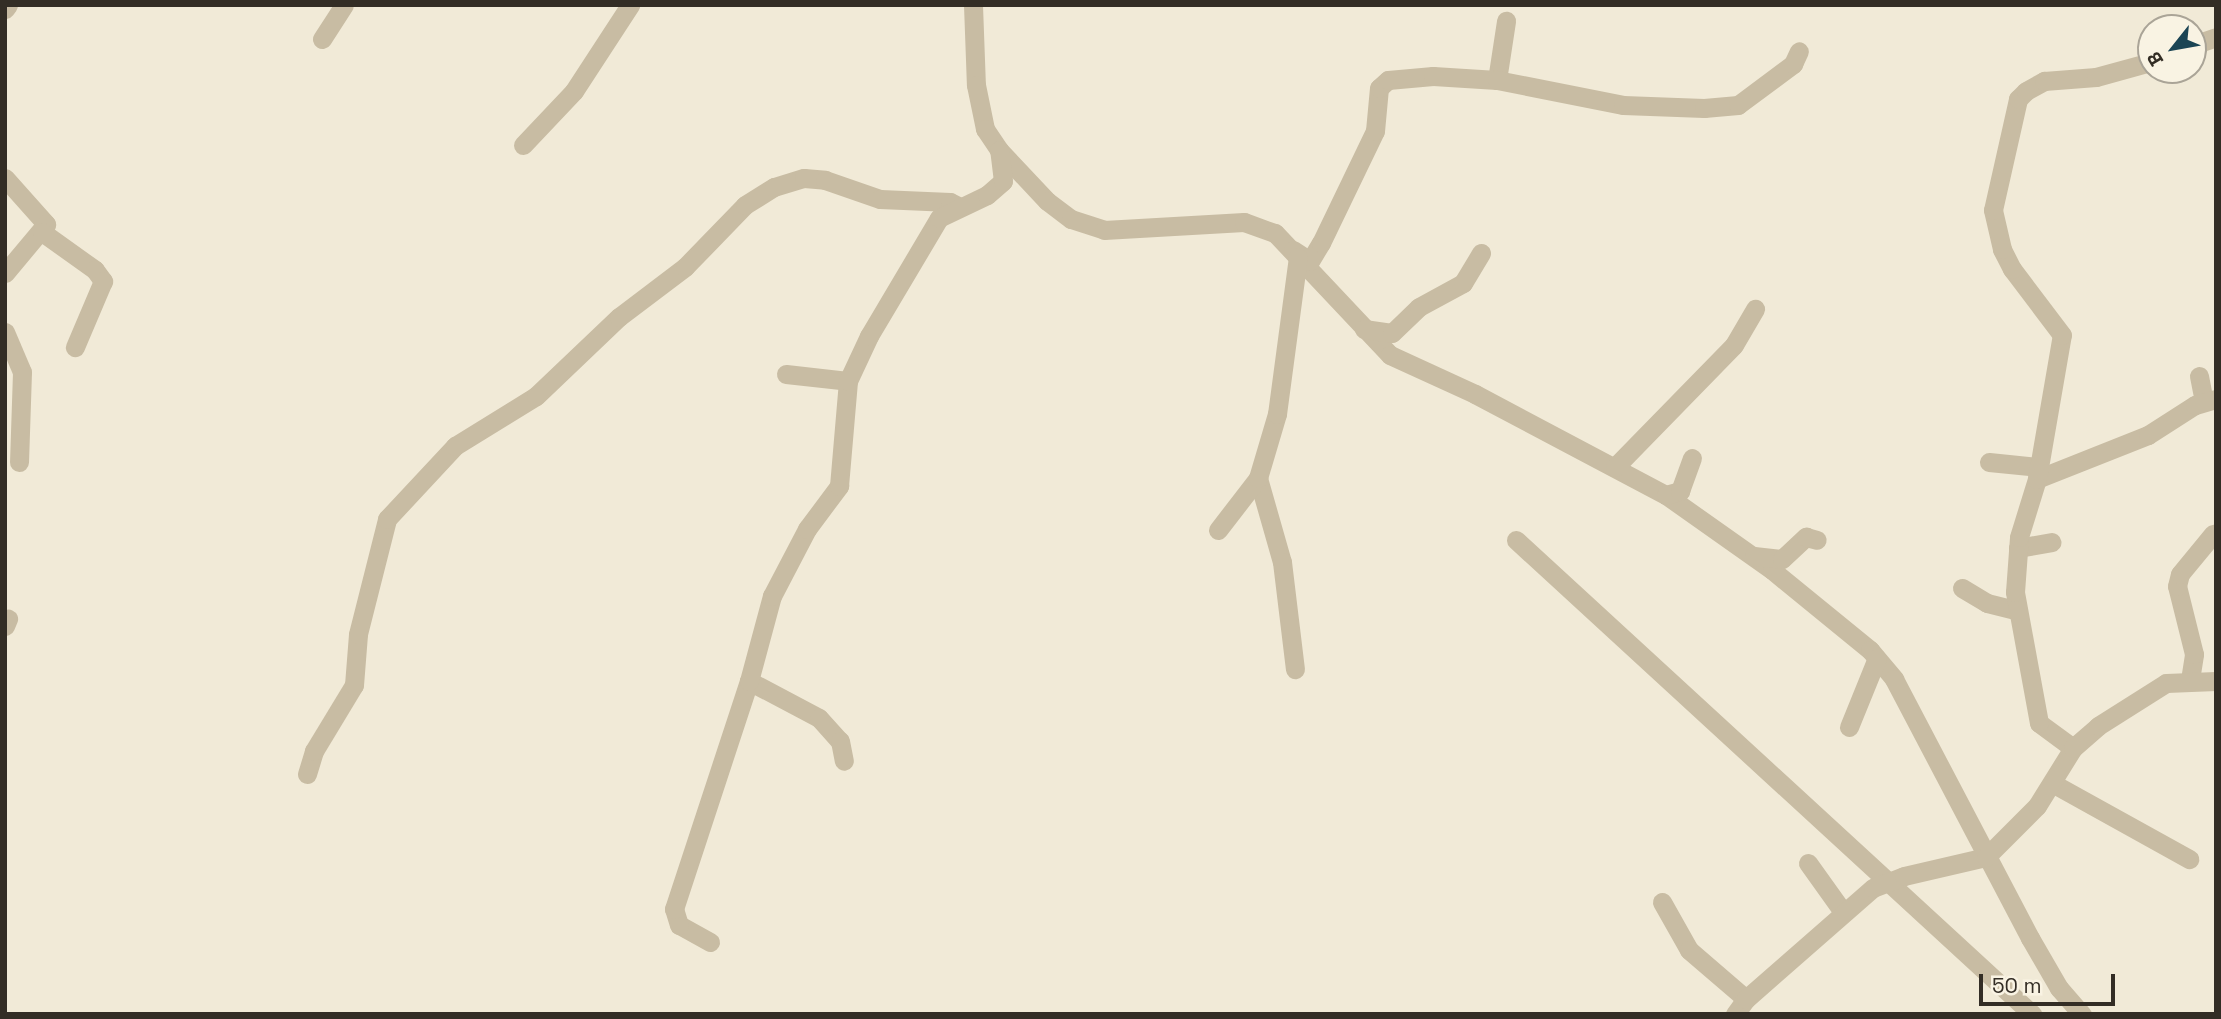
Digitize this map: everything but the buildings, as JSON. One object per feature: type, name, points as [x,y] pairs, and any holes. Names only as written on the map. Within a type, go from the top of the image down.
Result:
[{"type":"street","points":[[322,39],[344,5]]},
{"type":"street","points":[[523,145],[574,92],[630,5]]},
{"type":"street","points":[[973,5],[976,85],[985,129],[999,150],[1047,201],[1088,227],[1133,231],[1244,222],[1275,233],[1364,329],[1412,369],[1475,394],[1666,495],[1753,556],[1877,658],[1894,679],[1986,857],[2059,988],[2082,1014]]},
{"type":"street","points":[[1497,80],[1506,21]]},
{"type":"street","points":[[1295,253],[1310,261],[1321,243],[1375,131],[1383,83],[1433,76],[1497,80],[1623,105],[1724,107],[1738,105],[1776,79],[1793,64],[1799,51]]},
{"type":"street","points":[[2073,748],[2039,723],[2018,611],[2018,548],[2038,473],[2062,335],[2012,269],[1994,223],[1996,186],[2018,99],[2044,81],[2096,77],[2137,66]]},
{"type":"street","points":[[710,942],[679,925],[674,909],[749,681],[780,574],[839,485],[848,381],[869,336],[939,218],[987,195],[1003,181],[999,150]]},
{"type":"street","points":[[5,178],[44,217],[42,232],[5,273]]},
{"type":"street","points":[[307,774],[314,751],[354,685],[358,634],[387,519],[455,446],[536,396],[619,317],[685,267],[745,205],[775,187],[804,178],[825,180],[880,199],[950,202],[960,207]]},
{"type":"street","points":[[42,232],[95,270],[103,281],[75,347]]},
{"type":"street","points":[[1218,530],[1258,478],[1277,414],[1295,253]]},
{"type":"street","points":[[1364,329],[1392,333],[1419,307],[1463,282],[1481,253]]},
{"type":"street","points":[[1615,467],[1734,345],[1755,309]]},
{"type":"street","points":[[5,332],[22,372],[19,462]]},
{"type":"street","points":[[786,374],[848,381]]},
{"type":"street","points":[[1989,462],[2038,473],[2148,435],[2210,400],[2199,376]]},
{"type":"street","points":[[1666,495],[1680,491],[1692,458]]},
{"type":"street","points":[[1258,478],[1282,562],[1295,669]]},
{"type":"street","points":[[2190,680],[2194,654],[2177,586],[2180,574],[2213,534]]},
{"type":"street","points":[[1753,556],[1782,559],[1806,537],[1817,540]]},
{"type":"street","points":[[1516,540],[1884,882],[2032,1014]]},
{"type":"street","points":[[2018,548],[2051,542]]},
{"type":"street","points":[[1962,588],[1987,603],[2018,611]]},
{"type":"street","points":[[1849,727],[1877,658]]},
{"type":"street","points":[[1662,902],[1689,950],[1740,1006],[1825,933],[1843,912],[1884,882],[1986,857],[2036,806],[2073,748],[2088,733],[2152,691],[2190,680],[2216,681]]},
{"type":"street","points":[[749,681],[819,718],[840,741],[844,761]]},
{"type":"street","points":[[2052,783],[2189,859]]},
{"type":"street","points":[[1808,863],[1843,912]]}]
